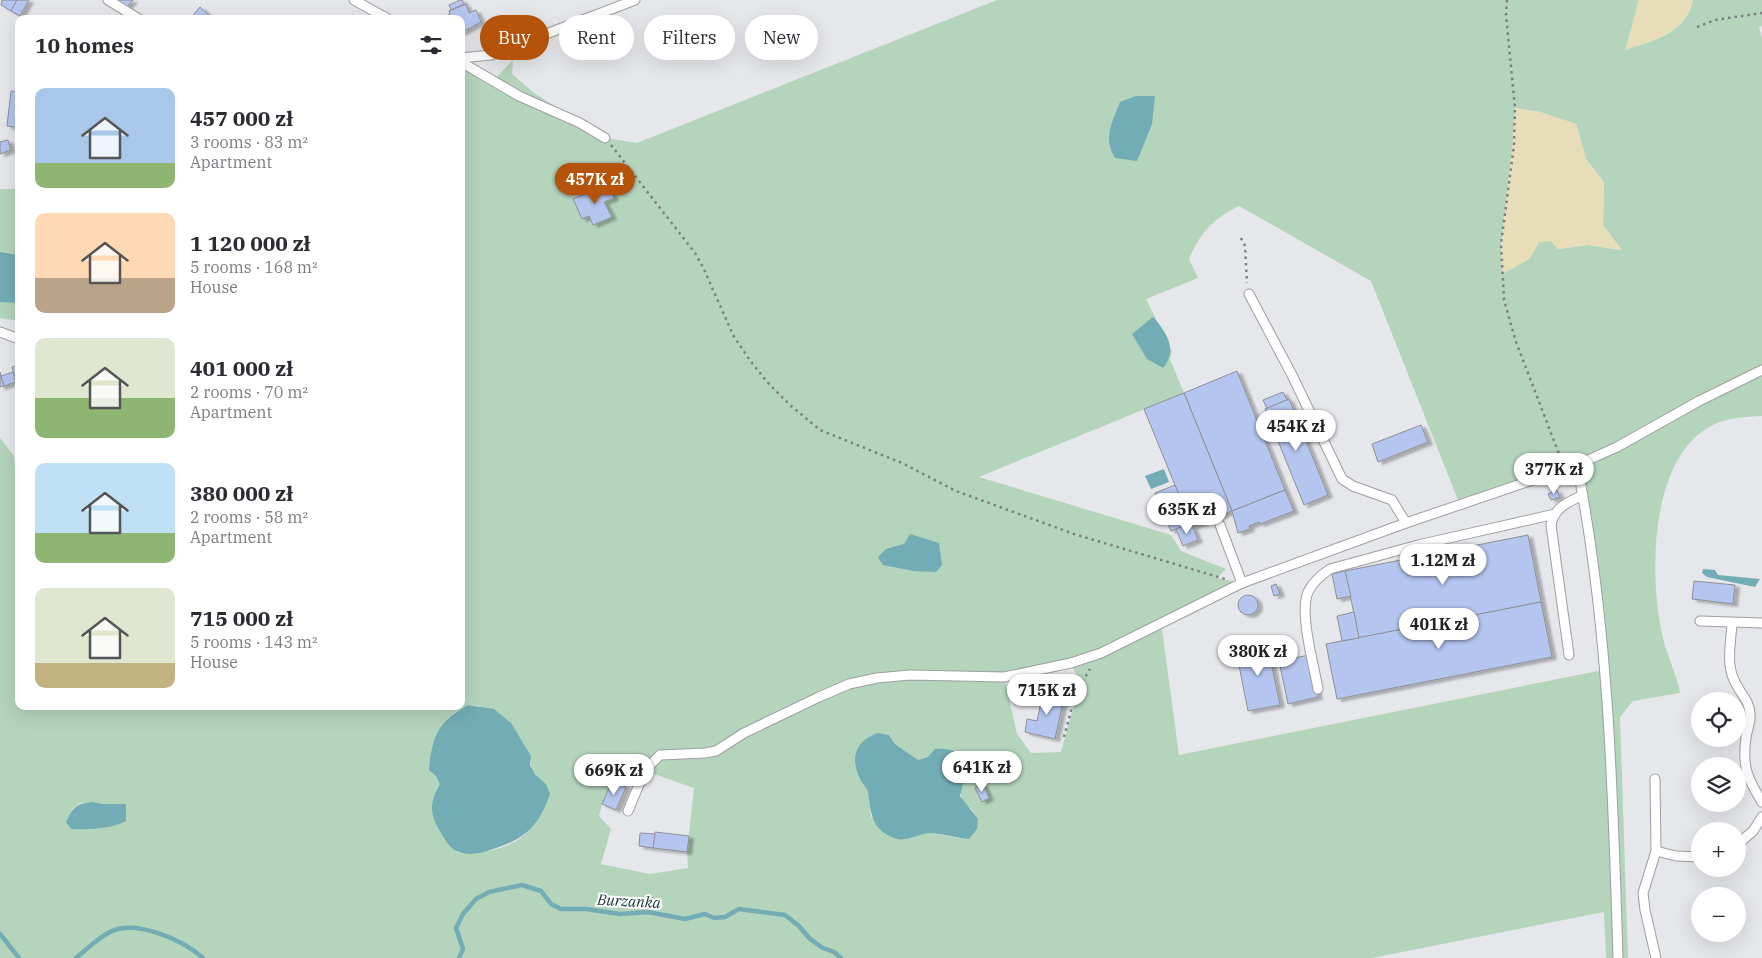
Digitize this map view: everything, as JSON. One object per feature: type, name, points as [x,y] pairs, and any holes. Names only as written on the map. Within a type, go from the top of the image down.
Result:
[{"type":"lane","points":[[108,0],[132,15]]},
{"type":"lane","points":[[354,0],[381,15]]},
{"type":"lane","points":[[465,59],[491,55],[636,0]]},
{"type":"lane","points":[[465,62],[519,96],[580,123],[606,138]]},
{"type":"lane","points":[[1249,294],[1292,375],[1342,479],[1353,486],[1392,500],[1406,523]]},
{"type":"lane","points":[[0,332],[15,338]]},
{"type":"lane","points":[[628,811],[645,770],[660,755],[705,754],[716,751],[744,734],[850,684],[877,678],[910,675],[1004,677],[1038,671],[1101,653],[1242,583],[1406,523],[1566,469],[1617,448],[1699,402],[1762,370]]},
{"type":"lane","points":[[1577,465],[1590,532],[1611,758],[1618,958]]},
{"type":"lane","points":[[1569,655],[1551,525],[1555,514],[1568,502],[1583,495]]},
{"type":"lane","points":[[1318,689],[1305,606],[1309,591],[1323,574],[1330,569],[1418,545],[1555,514]]},
{"type":"lane","points":[[1220,526],[1242,583]]},
{"type":"lane","points":[[1700,621],[1762,622]]},
{"type":"lane","points":[[1732,623],[1729,663],[1734,680],[1747,701],[1750,714],[1744,754],[1745,771],[1749,782],[1762,802]]},
{"type":"lane","points":[[1655,779],[1656,851],[1643,893],[1656,958]]},
{"type":"lane","points":[[1746,837],[1753,831],[1762,817]]},
{"type":"lane","points":[[1656,851],[1676,856],[1691,857]]},
{"type":"path","points":[[1507,0],[1506,15],[1515,108],[1514,145],[1501,244],[1504,300],[1525,368],[1566,469]]},
{"type":"path","points":[[1697,27],[1715,20],[1762,13]]},
{"type":"path","points":[[606,138],[695,253],[733,335],[749,359],[767,382],[790,405],[820,430],[902,463],[956,491],[1074,534],[1217,578],[1242,583]]},
{"type":"path","points":[[1241,238],[1245,246],[1249,294]]},
{"type":"path","points":[[1064,737],[1076,692],[1101,653]]},
{"type":"green space","points":[[997,0],[1639,0],[1626,49],[1658,39],[1676,28],[1683,21],[1693,0],[1762,0],[1762,26],[1759,27],[1762,38],[1762,416],[1719,422],[1691,441],[1675,465],[1664,493],[1658,525],[1655,558],[1656,591],[1659,621],[1680,693],[1633,701],[1620,717],[1628,958],[1606,958],[1604,912],[1372,958],[0,958],[0,438],[14,456],[15,468],[15,710],[460,710],[453,714],[436,776],[441,784],[436,791],[457,852],[473,853],[501,848],[517,841],[526,833],[546,784],[532,769],[531,756],[479,706],[468,705],[465,707],[465,64],[494,80],[513,60],[512,74],[534,93],[605,138],[637,143]],"holes":[[[1515,108],[1540,112],[1576,124],[1586,159],[1604,182],[1603,225],[1621,250],[1588,245],[1558,249],[1551,241],[1539,242],[1529,259],[1502,274],[1501,244],[1514,145]],[[1239,206],[1371,281],[1460,505],[1577,465],[1603,670],[1179,755],[1161,622],[1242,583],[1217,578],[1226,569],[1181,551],[1171,535],[979,477],[1184,393],[1170,359],[1172,351],[1146,299],[1198,278],[1189,259],[1198,241],[1215,221]],[[1071,663],[1080,683],[1061,752],[1031,753],[1017,734],[1004,677]],[[889,735],[895,744],[918,760],[928,758],[969,773],[961,793],[964,802],[973,811],[959,838],[931,833],[871,817],[868,790],[860,779],[855,759]],[[634,767],[694,788],[687,852],[688,868],[650,874],[601,864],[611,829],[599,816],[602,804],[612,781],[626,787]],[[93,802],[103,804],[126,804],[105,827],[89,830],[72,809],[80,803]]]},
{"type":"green space","points":[[0,189],[15,189],[15,320],[0,318]]},
{"type":"sand","points":[[1639,0],[1693,0],[1689,11],[1676,28],[1657,39],[1625,50]]},
{"type":"sand","points":[[1515,108],[1540,112],[1576,124],[1586,159],[1604,182],[1603,225],[1622,250],[1588,245],[1558,249],[1551,241],[1539,242],[1529,259],[1502,274],[1503,233]]},
{"type":"water","points":[[1136,96],[1155,96],[1152,124],[1137,161],[1115,158],[1111,150],[1109,137],[1112,123],[1120,102]]},
{"type":"water","points":[[0,252],[15,254],[15,303],[0,302]]},
{"type":"water","points":[[1153,317],[1163,329],[1169,342],[1170,355],[1163,368],[1147,359],[1132,334]]},
{"type":"water","points":[[1164,469],[1169,482],[1151,489],[1145,476]]},
{"type":"water","points":[[910,534],[939,543],[942,565],[936,572],[914,571],[883,565],[878,557],[886,549],[904,544]]},
{"type":"water","points":[[1703,569],[1715,570],[1718,575],[1760,579],[1755,587],[1707,577],[1702,573]]},
{"type":"water","points":[[468,705],[494,709],[511,723],[531,756],[530,765],[535,774],[546,784],[550,794],[536,823],[522,836],[485,852],[472,854],[454,850],[435,822],[432,804],[440,784],[436,776],[429,770],[432,748],[438,731],[458,711],[465,710],[465,707]]},
{"type":"water","points":[[877,733],[889,735],[895,744],[918,760],[928,757],[935,749],[948,749],[961,757],[969,773],[963,784],[960,796],[978,819],[977,829],[969,839],[931,833],[908,839],[898,839],[886,834],[876,825],[871,813],[867,790],[857,771],[855,757],[859,746]]},
{"type":"water","points":[[83,803],[126,804],[126,821],[113,826],[71,829],[66,822],[73,809]]},
{"type":"building","points":[[2,0],[17,0],[11,11],[1,5]]},
{"type":"building","points":[[17,0],[29,0],[21,15],[11,11]]},
{"type":"building","points":[[117,0],[133,0],[126,8]]},
{"type":"building","points":[[460,0],[464,4],[451,10],[449,5]]},
{"type":"building","points":[[466,4],[469,13],[476,10],[480,23],[465,31],[465,15],[448,15],[450,14],[449,11]]},
{"type":"building","points":[[200,7],[209,15],[193,15]]},
{"type":"building","points":[[11,91],[15,92],[15,127],[7,126]]},
{"type":"building","points":[[8,140],[11,150],[0,154],[0,142]]},
{"type":"building","points":[[608,185],[614,198],[604,202],[612,217],[593,225],[589,216],[582,219],[573,199]]},
{"type":"building","points":[[15,366],[15,378],[12,367]]},
{"type":"building","points":[[1237,371],[1285,490],[1232,511],[1184,393]]},
{"type":"building","points":[[0,372],[4,386],[0,387]]},
{"type":"building","points":[[13,372],[15,382],[4,386],[1,376]]},
{"type":"building","points":[[1283,392],[1287,400],[1267,409],[1263,400]]},
{"type":"building","points":[[1184,393],[1232,511],[1192,527],[1144,409]]},
{"type":"building","points":[[1289,399],[1328,495],[1304,505],[1265,409]]},
{"type":"building","points":[[1421,425],[1428,442],[1378,462],[1372,444]]},
{"type":"building","points":[[1175,485],[1191,523],[1171,531],[1155,493]]},
{"type":"building","points":[[1285,490],[1294,511],[1260,524],[1259,522],[1249,526],[1250,529],[1238,533],[1232,511]]},
{"type":"building","points":[[1557,490],[1560,497],[1551,500],[1548,494]]},
{"type":"building","points":[[1191,523],[1198,540],[1183,546],[1176,529]]},
{"type":"building","points":[[1528,535],[1541,602],[1359,638],[1345,571]]},
{"type":"building","points":[[1345,571],[1351,596],[1337,599],[1332,574]]},
{"type":"building","points":[[1694,581],[1735,585],[1733,604],[1692,599]]},
{"type":"building","points":[[1276,584],[1280,594],[1274,596],[1271,586]]},
{"type":"building","points":[[1248,595],[1255,598],[1258,605],[1255,612],[1248,615],[1241,612],[1238,605],[1241,598]]},
{"type":"building","points":[[1541,602],[1552,657],[1337,699],[1326,644]]},
{"type":"building","points":[[1354,612],[1359,638],[1342,641],[1337,616]]},
{"type":"building","points":[[1267,643],[1280,705],[1248,711],[1236,650]]},
{"type":"building","points":[[1309,655],[1318,697],[1288,704],[1279,661]]},
{"type":"building","points":[[1039,692],[1064,697],[1055,739],[1025,732],[1027,719],[1037,721],[1041,702],[1038,701]]},
{"type":"building","points":[[612,781],[626,787],[616,810],[602,804]]},
{"type":"building","points":[[983,784],[989,798],[982,802],[975,788]]},
{"type":"building","points":[[655,832],[689,836],[687,852],[653,848]]},
{"type":"building","points":[[640,833],[655,834],[653,848],[639,846]]},
{"type":"waterway","name":"Burzanka","points":[[459,958],[463,949],[456,928],[463,914],[476,899],[489,892],[522,885],[541,891],[551,904],[561,909],[586,909],[620,914],[648,912],[685,919],[705,914],[714,918],[725,917],[739,909],[785,915],[799,926],[810,939],[841,958]]},
{"type":"waterway","name":"Burzanka","points":[[76,958],[97,940],[110,932],[133,928],[159,933],[172,938],[203,958]]},
{"type":"waterway","name":"Burzanka","points":[[0,934],[19,958]]}]
